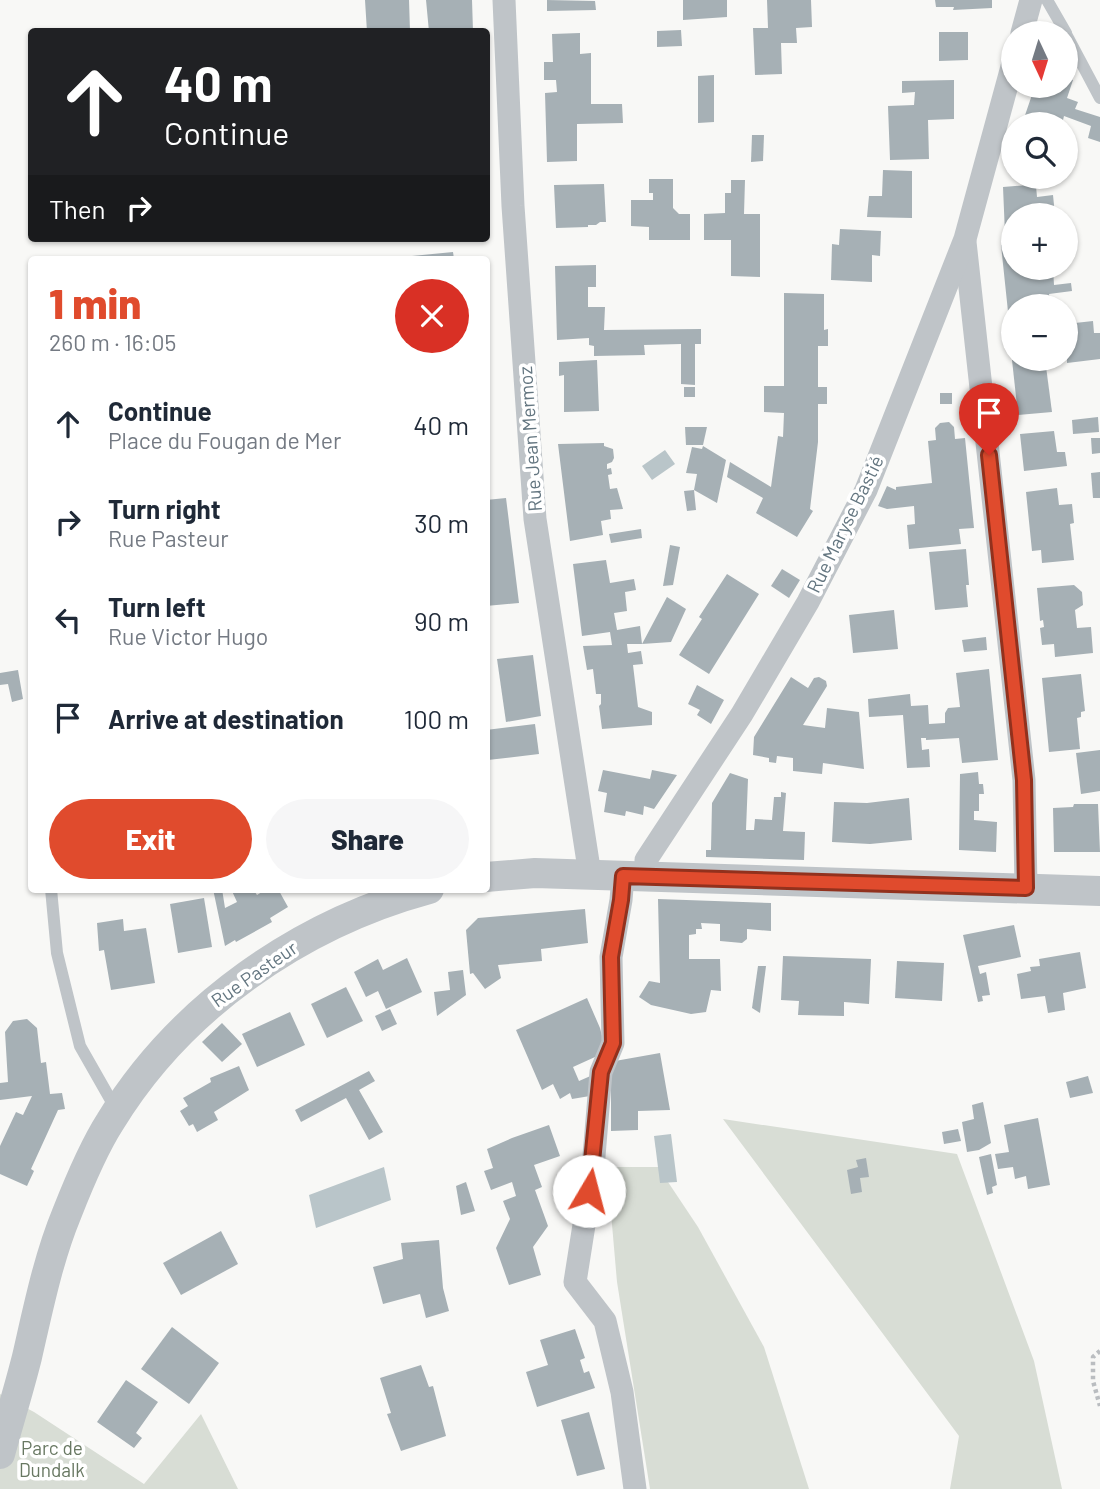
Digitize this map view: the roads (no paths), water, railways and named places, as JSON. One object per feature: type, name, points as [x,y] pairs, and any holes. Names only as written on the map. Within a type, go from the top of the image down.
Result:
[{"type":"street","name":"Rue Jean Mermoz","points":[[504,0],[513,206],[535,519],[590,875]]},
{"type":"street","points":[[1025,21],[1031,0]]},
{"type":"street","name":"Rue Maryse Bastié","points":[[635,1489],[622,1392],[605,1321],[575,1282],[593,1168],[601,1072],[613,1043],[611,957],[621,900],[749,703],[807,602],[866,489],[965,239],[1003,98]]},
{"type":"street","points":[[965,239],[1024,780],[1026,888]]},
{"type":"street","points":[[490,877],[535,873],[1100,891]]},
{"type":"street","name":"Rue Pasteur","points":[[0,1454],[44,1283],[66,1215],[109,1122],[145,1073],[186,1026],[235,984],[290,947],[346,918],[416,893]]},
{"type":"lane","points":[[1047,0],[1059,21]]},
{"type":"lane","points":[[1078,56],[1100,99]]},
{"type":"lane","points":[[51,893],[57,953],[80,1046],[117,1111]]},
{"type":"park label","name":"Parc de Dundalk","points":[[52,1459]]}]
